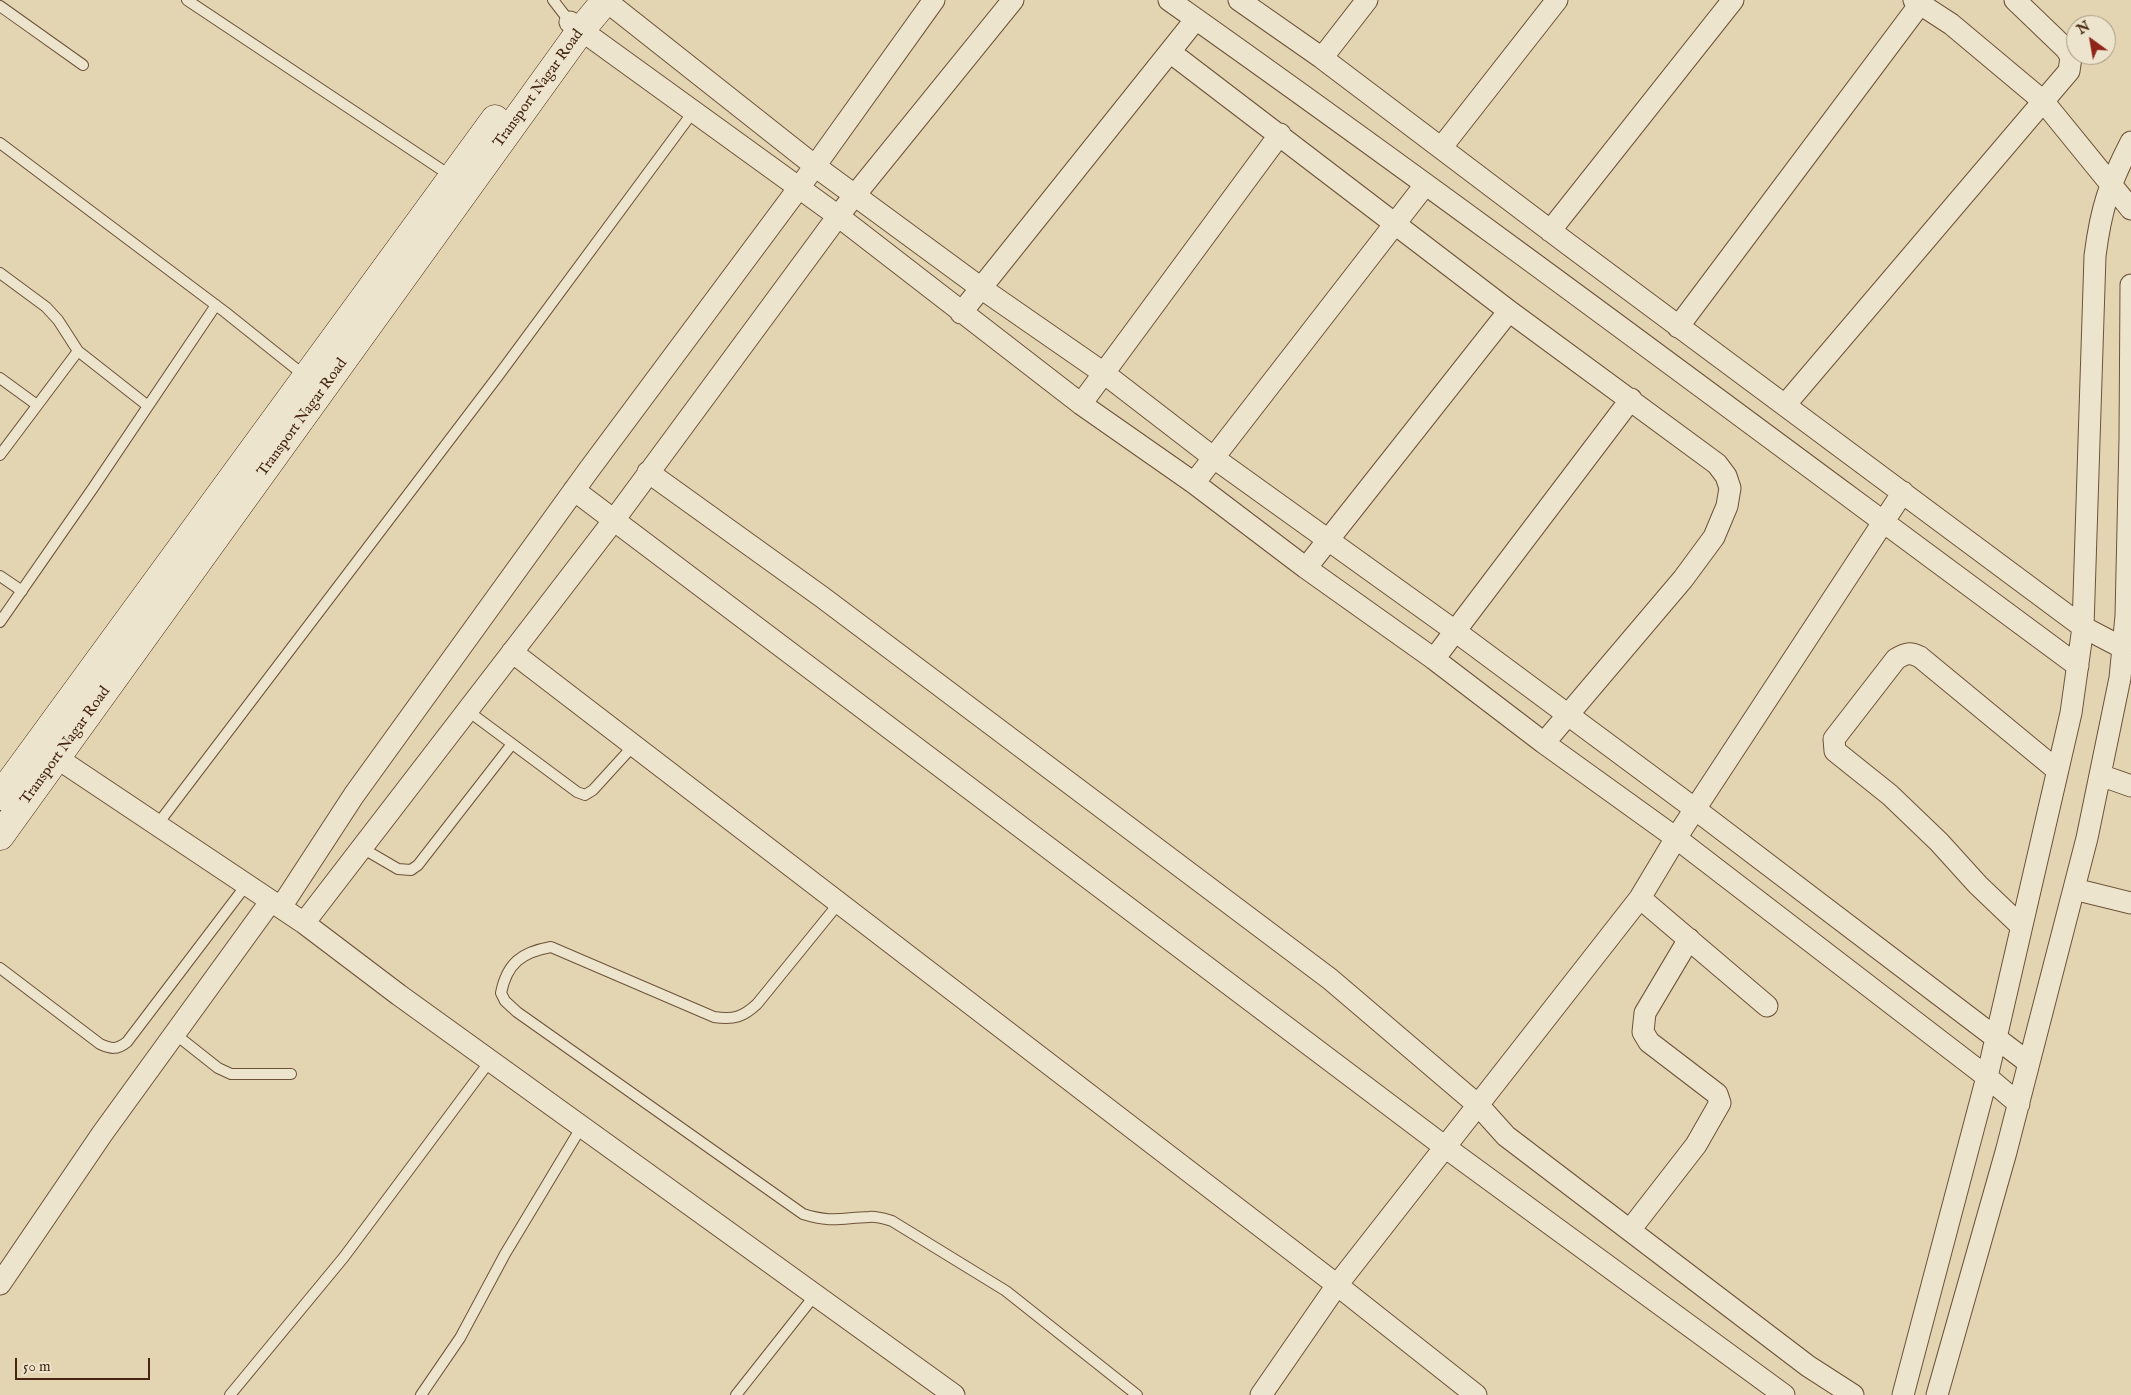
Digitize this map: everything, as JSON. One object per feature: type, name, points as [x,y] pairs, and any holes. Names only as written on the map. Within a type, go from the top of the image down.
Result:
[{"type":"main road","name":"Transport Nagar Road","points":[[0,836],[58,758],[576,26],[587,0]]},
{"type":"main road","name":"Transport Nagar Road","points":[[0,796],[451,176],[576,26],[606,0]]},
{"type":"street","points":[[606,0],[815,166],[981,288],[1104,374],[1214,458],[1328,541],[1455,631],[1695,809],[1996,1036],[2029,1063]]},
{"type":"street","points":[[0,1284],[102,1134],[174,1034],[276,904],[574,490],[815,166],[934,0]]},
{"type":"street","points":[[304,923],[614,520],[838,216],[1013,0]]},
{"type":"street","points":[[1169,0],[1301,92],[1425,185],[1657,352],[1762,433],[2078,666]]},
{"type":"street","points":[[1240,0],[1322,58],[1678,327],[1904,492],[2083,627],[2123,648]]},
{"type":"street","points":[[1322,58],[1367,0]]},
{"type":"street","points":[[1441,148],[1557,0]]},
{"type":"street","points":[[1550,231],[1733,0]]},
{"type":"street","points":[[1785,405],[2069,71],[2071,57],[2066,49],[2015,0]]},
{"type":"street","points":[[1678,327],[1917,2],[1951,24],[2043,100],[2131,209]]},
{"type":"street","points":[[961,313],[1196,19]]},
{"type":"street","points":[[576,26],[798,189],[838,216],[1081,404],[1194,483],[1306,568],[1434,659],[1544,743],[1676,838],[1987,1077],[2018,1104]]},
{"type":"street","points":[[1170,52],[1280,134],[1509,311],[1717,464],[1726,476],[1730,488],[1727,506],[1714,537],[1683,579],[1566,714],[1544,743]]},
{"type":"street","points":[[1081,404],[1280,134]]},
{"type":"street","points":[[1903,1395],[1987,1077],[2071,712],[2083,627],[2095,256],[2101,213],[2110,182],[2131,142]]},
{"type":"street","points":[[1194,483],[1425,185]]},
{"type":"street","points":[[1937,1395],[2018,1104],[2074,889],[2120,678],[2128,617],[2131,285]]},
{"type":"street","points":[[1306,568],[1509,311]]},
{"type":"street","points":[[1434,659],[1631,399]]},
{"type":"street","points":[[648,472],[822,597],[1330,979],[1478,1106],[1506,1136],[1808,1366],[1853,1395]]},
{"type":"street","points":[[574,490],[1445,1147],[1784,1395]]},
{"type":"street","points":[[1260,1395],[1337,1285],[1640,898],[1676,838],[1882,521],[1904,492]]},
{"type":"street","points":[[512,652],[1337,1285],[1476,1395]]},
{"type":"street","points":[[2021,926],[1911,815],[1835,750],[1834,739],[1896,659],[1905,653],[1912,653],[1920,657],[2057,770]]},
{"type":"street","points":[[58,758],[304,923],[490,1061],[954,1395]]},
{"type":"street","points":[[2100,775],[2131,786]]},
{"type":"street","points":[[2074,889],[2131,903]]},
{"type":"street","points":[[1640,898],[1767,1006]]},
{"type":"street","points":[[1630,1230],[1696,1145],[1720,1103],[1717,1094],[1649,1042],[1643,1032],[1646,1013],[1689,939]]},
{"type":"lane","points":[[187,0],[451,176]]},
{"type":"lane","points":[[553,0],[576,26]]},
{"type":"lane","points":[[0,6],[83,65]]},
{"type":"lane","points":[[157,824],[498,376],[693,112]]},
{"type":"lane","points":[[0,144],[216,305],[306,377]]},
{"type":"lane","points":[[0,273],[46,307],[58,320],[78,351],[148,406]]},
{"type":"lane","points":[[0,622],[216,305]]},
{"type":"lane","points":[[0,455],[78,351]]},
{"type":"lane","points":[[0,378],[37,405]]},
{"type":"lane","points":[[0,576],[22,591]]},
{"type":"lane","points":[[468,710],[577,792],[585,795],[593,790],[634,745]]},
{"type":"lane","points":[[362,848],[398,869],[411,870],[418,865],[512,744]]},
{"type":"lane","points":[[0,968],[100,1044],[110,1048],[120,1048],[127,1042],[247,884]]},
{"type":"lane","points":[[839,903],[758,1004],[746,1015],[732,1020],[714,1017],[551,947],[535,950],[520,957],[510,969],[501,993],[517,1012],[803,1214],[821,1220],[844,1221],[870,1216],[892,1221],[1006,1290],[1136,1395]]},
{"type":"lane","points":[[174,1034],[218,1068],[231,1074],[291,1074]]},
{"type":"lane","points":[[230,1395],[344,1257],[490,1061]]},
{"type":"lane","points":[[421,1395],[460,1338],[505,1254],[582,1126]]},
{"type":"lane","points":[[736,1395],[815,1295]]}]
